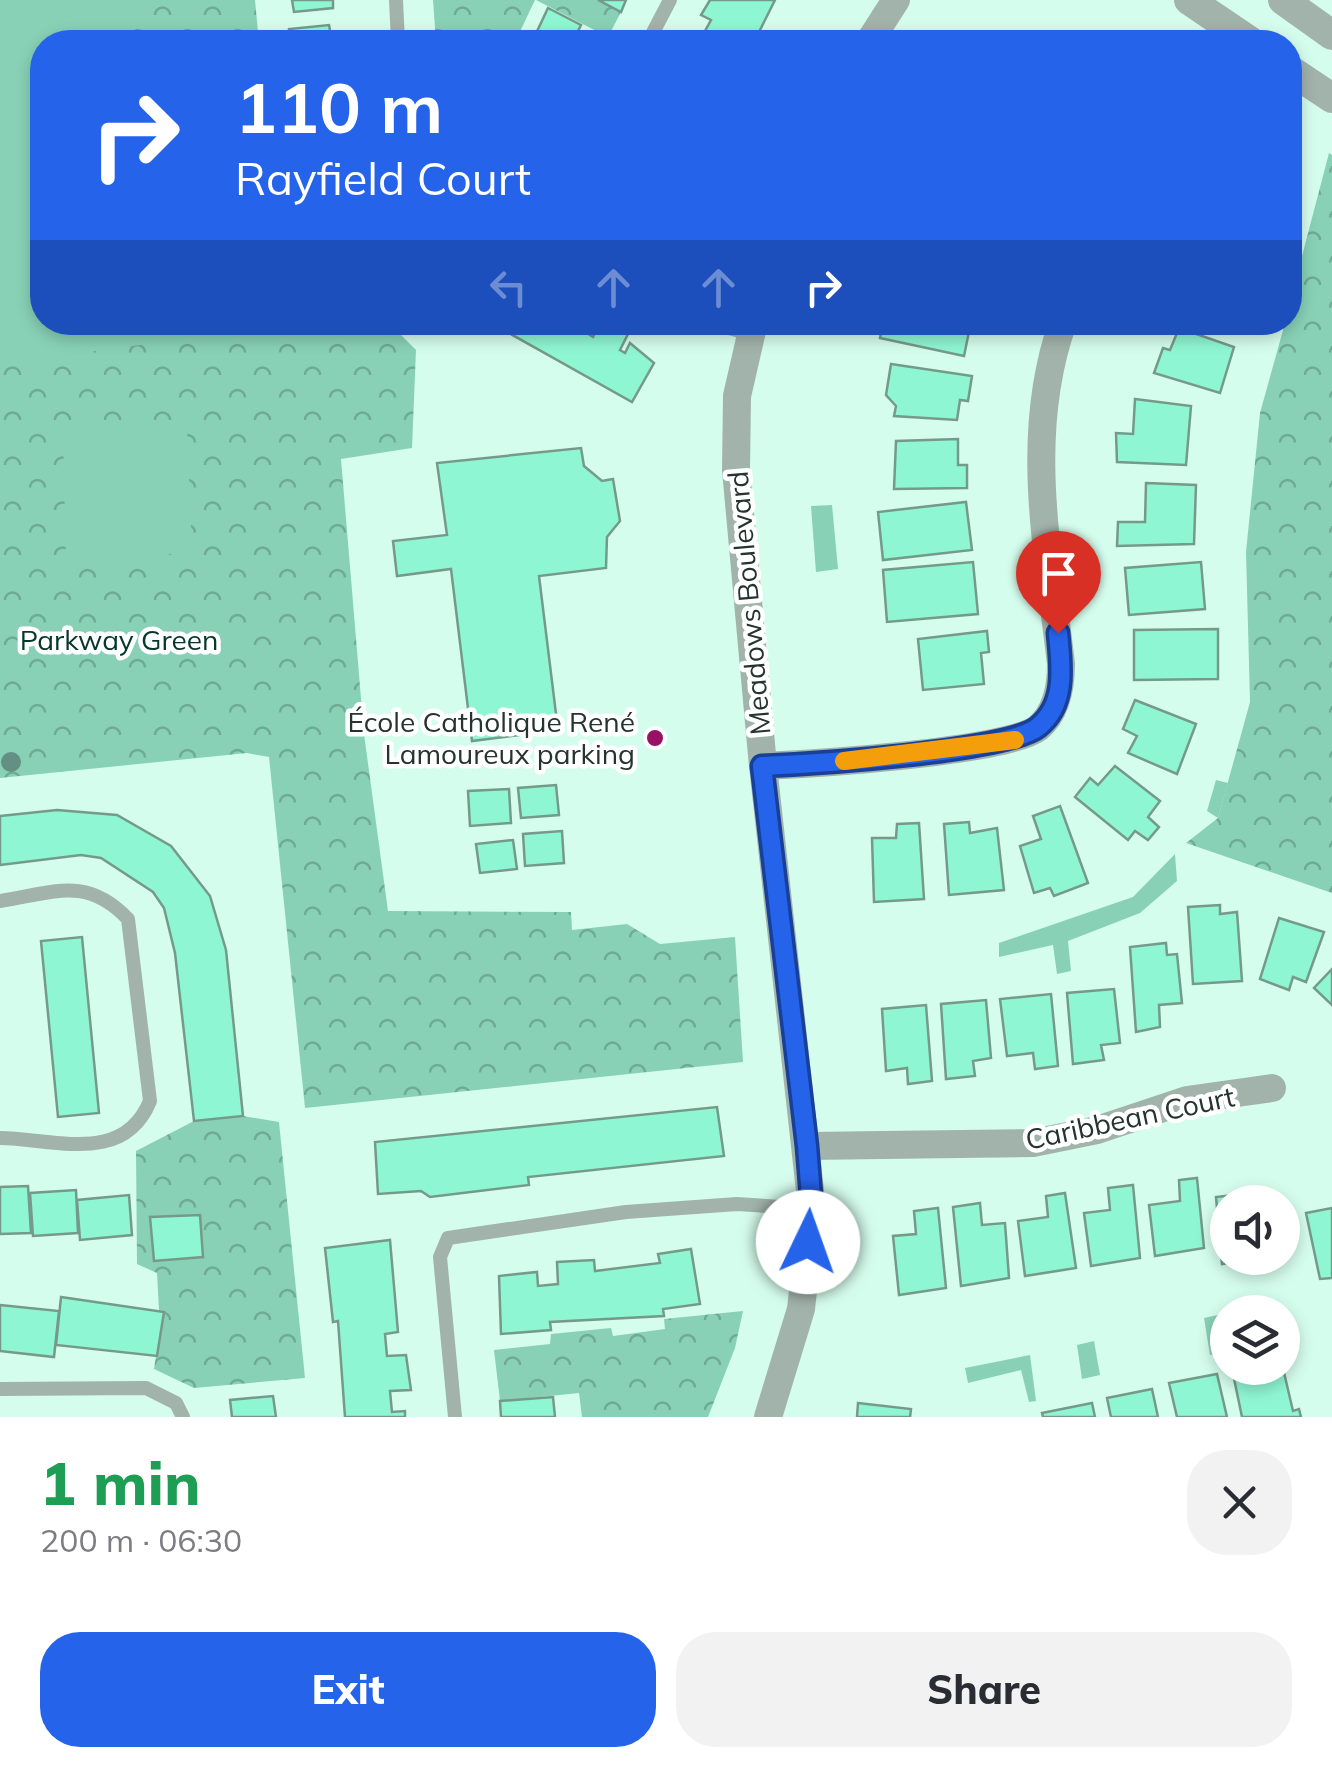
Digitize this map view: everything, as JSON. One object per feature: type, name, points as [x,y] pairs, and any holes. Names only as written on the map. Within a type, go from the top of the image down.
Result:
[{"type":"street","points":[[877,30],[896,0]]},
{"type":"street","points":[[1188,0],[1232,30]]},
{"type":"street","points":[[1283,0],[1332,35]]},
{"type":"street","points":[[1302,78],[1332,98]]},
{"type":"street","name":"Meadows Boulevard","points":[[750,335],[737,396],[736,470],[762,766],[812,1209],[801,1309],[768,1417]]},
{"type":"street","points":[[762,766],[824,764],[1016,740],[1046,719],[1060,691],[1061,664],[1042,507],[1040,434],[1050,362],[1059,335]]},
{"type":"street","name":"Caribbean Court","points":[[807,1146],[1032,1142],[1097,1130],[1187,1100],[1272,1088]]},
{"type":"lane","points":[[396,0],[397,30]]},
{"type":"lane","points":[[654,30],[670,0]]},
{"type":"lane","points":[[0,900],[72,890],[98,892],[128,919],[150,1100],[137,1125],[123,1138],[104,1143],[0,1138]]},
{"type":"lane","points":[[455,1417],[440,1257],[448,1238],[626,1212],[736,1204],[812,1209]]},
{"type":"lane","points":[[0,1389],[146,1388],[176,1403],[183,1417]]},
{"type":"green space","name":"Parkway Green","points":[[0,0],[255,0],[258,30],[30,30],[30,335],[401,335],[416,350],[412,448],[341,459],[364,734],[388,911],[571,912],[572,930],[627,924],[660,944],[735,937],[743,1062],[305,1108],[269,757],[247,753],[0,778]]},
{"type":"green space","points":[[0,0],[131,0],[135,30],[30,30],[30,335],[176,335],[177,340],[0,364]]},
{"type":"green space","points":[[433,0],[535,0],[521,30],[435,30]]},
{"type":"green space","points":[[536,0],[599,0],[621,12],[612,30],[594,30]]},
{"type":"green space","points":[[1329,153],[1332,893],[1186,843],[1218,818],[1250,702],[1246,552],[1260,413],[1282,335],[1302,335],[1302,256]]},
{"type":"green space","points":[[187,426],[192,553],[66,560],[63,433]]},
{"type":"green space","points":[[832,505],[838,569],[816,572],[811,506]]},
{"type":"green space","points":[[1216,780],[1228,783],[1218,818],[1207,811]]},
{"type":"green space","points":[[1175,854],[1177,881],[1140,913],[1068,941],[1071,971],[1057,974],[1053,945],[999,957],[999,943],[1133,897]]},
{"type":"green space","points":[[243,1116],[279,1122],[305,1378],[194,1388],[154,1369],[160,1329],[157,1273],[137,1264],[136,1151],[194,1121]]},
{"type":"green space","points":[[743,1311],[735,1348],[708,1417],[582,1417],[579,1393],[500,1401],[494,1350],[550,1344],[551,1334],[611,1328],[613,1336],[665,1329],[664,1319]]},
{"type":"green space","points":[[1210,1317],[1210,1355],[1204,1318]]},
{"type":"green space","points":[[1094,1341],[1100,1375],[1082,1379],[1077,1345]]},
{"type":"green space","points":[[1030,1355],[1036,1401],[1029,1402],[1021,1370],[968,1383],[965,1368]]},
{"type":"building","points":[[292,0],[333,0],[333,8],[294,12]]},
{"type":"building","points":[[598,0],[626,0],[621,12]]},
{"type":"building","points":[[710,0],[775,0],[760,30],[706,30],[711,20],[701,15]]},
{"type":"building","points":[[548,8],[581,25],[578,30],[538,30]]},
{"type":"building","points":[[329,25],[330,30],[289,30]]},
{"type":"building","points":[[512,335],[628,335],[620,350],[625,353],[630,343],[654,363],[632,402]]},
{"type":"building","points":[[881,335],[968,335],[964,356],[880,338]]},
{"type":"building","points":[[1176,335],[1199,335],[1234,347],[1220,393],[1154,373],[1163,348],[1170,350]]},
{"type":"building","points":[[891,364],[972,376],[968,401],[960,400],[957,420],[894,416],[896,406],[886,395]]},
{"type":"building","points":[[1135,399],[1191,406],[1186,465],[1117,462],[1116,433],[1133,434]]},
{"type":"building","points":[[958,439],[958,465],[967,465],[967,488],[894,489],[896,441]]},
{"type":"building","points":[[581,448],[584,466],[602,481],[613,479],[620,521],[607,537],[606,568],[539,576],[558,730],[472,741],[451,569],[397,576],[393,541],[447,535],[437,463]]},
{"type":"building","points":[[1146,483],[1196,485],[1194,544],[1117,546],[1118,522],[1145,522]]},
{"type":"building","points":[[966,502],[972,550],[883,560],[878,512]]},
{"type":"building","points":[[973,562],[978,614],[887,622],[883,570]]},
{"type":"building","points":[[1201,562],[1205,609],[1129,615],[1125,568]]},
{"type":"building","points":[[1218,629],[1218,679],[1134,680],[1134,630]]},
{"type":"building","points":[[987,631],[989,652],[981,653],[984,684],[923,690],[918,639]]},
{"type":"building","points":[[1135,700],[1196,724],[1177,774],[1128,753],[1137,736],[1123,729]]},
{"type":"building","points":[[1115,766],[1160,801],[1148,817],[1159,827],[1148,840],[1135,831],[1128,840],[1075,797],[1090,778],[1098,785]]},
{"type":"building","points":[[556,785],[559,815],[521,818],[518,788]]},
{"type":"building","points":[[509,789],[511,823],[470,826],[468,791]]},
{"type":"building","points":[[1060,806],[1088,883],[1054,896],[1050,888],[1034,893],[1020,846],[1041,839],[1033,816]]},
{"type":"building","points":[[57,810],[117,815],[171,846],[210,896],[226,950],[243,1116],[194,1121],[175,953],[164,908],[153,892],[101,858],[81,855],[0,865],[0,816]]},
{"type":"building","points":[[969,822],[970,833],[997,828],[1004,890],[949,895],[944,824]]},
{"type":"building","points":[[919,823],[924,899],[874,902],[872,838],[896,838],[897,824]]},
{"type":"building","points":[[562,831],[564,863],[525,866],[523,834]]},
{"type":"building","points":[[513,840],[517,869],[480,873],[476,844]]},
{"type":"building","points":[[1220,905],[1220,914],[1237,912],[1242,981],[1193,984],[1188,907]]},
{"type":"building","points":[[1279,918],[1324,932],[1306,982],[1293,977],[1289,990],[1260,979]]},
{"type":"building","points":[[82,937],[99,1113],[58,1117],[41,941]]},
{"type":"building","points":[[1166,943],[1167,955],[1177,954],[1182,1003],[1159,1005],[1160,1027],[1136,1032],[1130,947]]},
{"type":"building","points":[[1332,969],[1332,1005],[1314,988]]},
{"type":"building","points":[[1114,989],[1120,1043],[1101,1045],[1104,1060],[1073,1064],[1067,993]]},
{"type":"building","points":[[1051,994],[1058,1066],[1035,1069],[1033,1053],[1007,1056],[1000,999]]},
{"type":"building","points":[[986,1000],[991,1058],[973,1061],[975,1076],[946,1079],[941,1004]]},
{"type":"building","points":[[926,1005],[932,1081],[908,1084],[907,1068],[886,1071],[882,1009]]},
{"type":"building","points":[[717,1107],[724,1156],[528,1177],[529,1185],[430,1197],[421,1191],[378,1194],[375,1142]]},
{"type":"building","points":[[1197,1178],[1204,1248],[1155,1256],[1149,1205],[1180,1201],[1179,1180]]},
{"type":"building","points":[[1133,1185],[1140,1258],[1091,1266],[1084,1213],[1110,1210],[1108,1188]]},
{"type":"building","points":[[28,1186],[31,1233],[0,1234],[0,1187]]},
{"type":"building","points":[[76,1190],[78,1233],[33,1236],[30,1193]]},
{"type":"building","points":[[1065,1193],[1076,1268],[1025,1276],[1018,1221],[1048,1217],[1046,1196]]},
{"type":"building","points":[[129,1195],[132,1235],[80,1240],[77,1200]]},
{"type":"building","points":[[980,1203],[982,1225],[1005,1223],[1009,1278],[961,1286],[953,1207]]},
{"type":"building","points":[[938,1208],[946,1288],[899,1295],[893,1236],[916,1234],[914,1211]]},
{"type":"building","points":[[1332,1208],[1332,1278],[1320,1279],[1306,1213]]},
{"type":"building","points":[[200,1215],[203,1257],[154,1261],[150,1217]]},
{"type":"building","points":[[390,1240],[398,1332],[385,1334],[387,1356],[406,1355],[411,1390],[390,1391],[392,1412],[405,1411],[405,1417],[345,1417],[338,1321],[333,1322],[325,1248]]},
{"type":"building","points":[[691,1249],[700,1304],[663,1309],[664,1316],[550,1322],[551,1330],[501,1334],[499,1276],[537,1272],[538,1286],[558,1284],[557,1262],[594,1260],[595,1271],[660,1263],[658,1254]]},
{"type":"building","points":[[61,1297],[164,1312],[157,1356],[56,1345]]},
{"type":"building","points":[[0,1305],[59,1311],[54,1357],[0,1351]]},
{"type":"building","points":[[1210,1375],[1210,1385],[1220,1385],[1227,1417],[1177,1417],[1169,1383]]},
{"type":"building","points":[[1235,1385],[1287,1385],[1293,1411],[1299,1409],[1301,1417],[1242,1417]]},
{"type":"building","points":[[1152,1389],[1158,1417],[1111,1417],[1107,1398]]},
{"type":"building","points":[[273,1396],[276,1417],[232,1417],[230,1400]]},
{"type":"building","points":[[553,1397],[555,1417],[501,1417],[500,1401]]},
{"type":"building","points":[[858,1403],[911,1409],[910,1417],[857,1417]]},
{"type":"building","points":[[1092,1403],[1095,1417],[1043,1417],[1042,1413]]},
{"type":"slow traffic","points":[[844,761],[1015,740]]},
{"type":"place","name":"École Catholique René Lamoureux parking","points":[[655,738]]},
{"type":"route","points":[[808,1242],[812,1209],[807,1146],[762,766],[824,764],[1016,740],[1037,729],[1046,719],[1060,691],[1058,633]]}]
